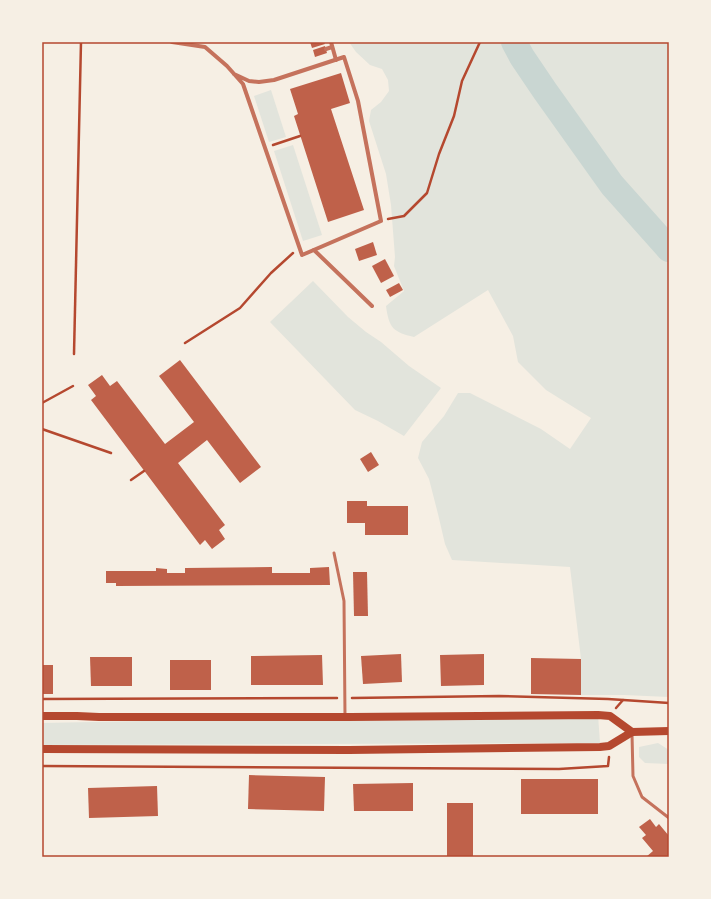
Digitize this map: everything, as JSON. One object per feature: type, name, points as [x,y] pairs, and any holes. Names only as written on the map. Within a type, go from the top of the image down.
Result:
[{"type":"main road","points":[[42,716],[345,717],[598,715],[610,716],[632,732]]},
{"type":"main road","points":[[42,749],[349,750],[600,748],[609,746],[632,732],[669,731]]},
{"type":"street","points":[[172,42],[205,47],[227,66],[242,84],[302,255],[381,221],[358,101],[344,57],[274,80],[259,82],[249,81],[234,74]]},
{"type":"street","points":[[326,49],[331,44],[336,60]]},
{"type":"street","points":[[314,250],[372,306]]},
{"type":"lane","points":[[334,553],[344,601],[345,717]]},
{"type":"lane","points":[[632,732],[633,776],[642,796],[669,818]]},
{"type":"path","points":[[74,354],[81,42]]},
{"type":"path","points":[[392,218],[404,216],[427,193],[439,154],[454,116],[462,81],[480,42]]},
{"type":"path","points":[[264,147],[300,136]]},
{"type":"path","points":[[185,343],[240,308],[271,273],[300,248]]},
{"type":"path","points":[[42,403],[73,386]]},
{"type":"path","points":[[42,429],[111,453]]},
{"type":"path","points":[[131,480],[144,470]]},
{"type":"path","points":[[42,699],[499,696],[669,703]]},
{"type":"path","points":[[610,716],[623,700]]},
{"type":"path","points":[[42,766],[559,768],[608,766],[609,746]]},
{"type":"shaded area","points":[[349,42],[669,42],[669,697],[581,695],[581,659],[570,567],[452,560],[445,544],[429,479],[418,458],[422,442],[444,416],[458,393],[470,393],[541,429],[570,449],[591,418],[546,390],[518,362],[513,336],[488,290],[414,337],[401,333],[393,328],[386,306],[404,291],[394,266],[395,257],[391,205],[386,174],[369,121],[371,110],[381,102],[389,91],[388,80],[382,69],[370,65],[356,52]]},
{"type":"shaded area","points":[[271,90],[286,137],[269,142],[254,96]]},
{"type":"shaded area","points":[[293,145],[322,235],[303,241],[274,151]]},
{"type":"shaded area","points":[[313,281],[348,317],[409,366],[441,388],[404,436],[355,410],[270,322]]},
{"type":"shaded area","points":[[598,715],[600,743],[42,745],[42,723],[345,717]]},
{"type":"shaded area","points":[[658,743],[669,750],[669,764],[645,763],[639,757],[639,747]]},
{"type":"building","points":[[310,42],[324,42],[325,44],[312,48]]},
{"type":"building","points":[[325,46],[327,53],[315,57],[313,50]]},
{"type":"building","points":[[341,73],[350,103],[331,109],[364,210],[328,222],[294,116],[298,114],[290,89]]},
{"type":"building","points":[[373,242],[377,255],[359,261],[355,249]]},
{"type":"building","points":[[385,259],[394,276],[381,283],[372,266]]},
{"type":"building","points":[[399,283],[403,290],[390,297],[386,290]]},
{"type":"building","points":[[180,360],[261,467],[240,483],[207,440],[178,463],[225,525],[219,530],[225,539],[212,549],[205,540],[200,545],[91,400],[96,396],[88,385],[102,375],[110,386],[117,381],[165,444],[194,422],[159,376]]},
{"type":"building","points":[[371,452],[379,465],[368,472],[360,459]]},
{"type":"building","points":[[347,501],[367,501],[367,506],[408,506],[408,535],[365,535],[365,523],[347,523]]},
{"type":"building","points":[[272,567],[272,573],[310,573],[310,568],[329,567],[330,585],[116,586],[116,583],[106,583],[106,571],[156,571],[156,568],[167,569],[167,573],[185,573],[185,568]]},
{"type":"building","points":[[353,572],[367,572],[368,616],[354,616]]},
{"type":"building","points":[[401,654],[402,682],[363,684],[361,656]]},
{"type":"building","points":[[484,654],[484,685],[441,686],[440,655]]},
{"type":"building","points":[[322,655],[323,685],[251,685],[251,656]]},
{"type":"building","points":[[90,657],[132,657],[132,686],[91,686]]},
{"type":"building","points":[[531,658],[581,659],[581,695],[531,694]]},
{"type":"building","points":[[170,660],[211,660],[211,690],[170,690]]},
{"type":"building","points":[[42,665],[53,665],[53,694],[42,694]]},
{"type":"building","points":[[249,775],[325,777],[324,811],[248,809]]},
{"type":"building","points":[[521,779],[598,779],[598,814],[521,814]]},
{"type":"building","points":[[413,783],[413,811],[354,811],[353,784]]},
{"type":"building","points":[[157,786],[158,816],[89,818],[88,788]]},
{"type":"building","points":[[447,803],[473,803],[473,857],[447,857]]},
{"type":"building","points":[[650,819],[656,827],[659,824],[669,836],[669,857],[646,857],[653,851],[642,838],[646,835],[639,827]]},
{"type":"waterway","points":[[514,42],[522,57],[545,91],[612,185],[669,249]]}]
